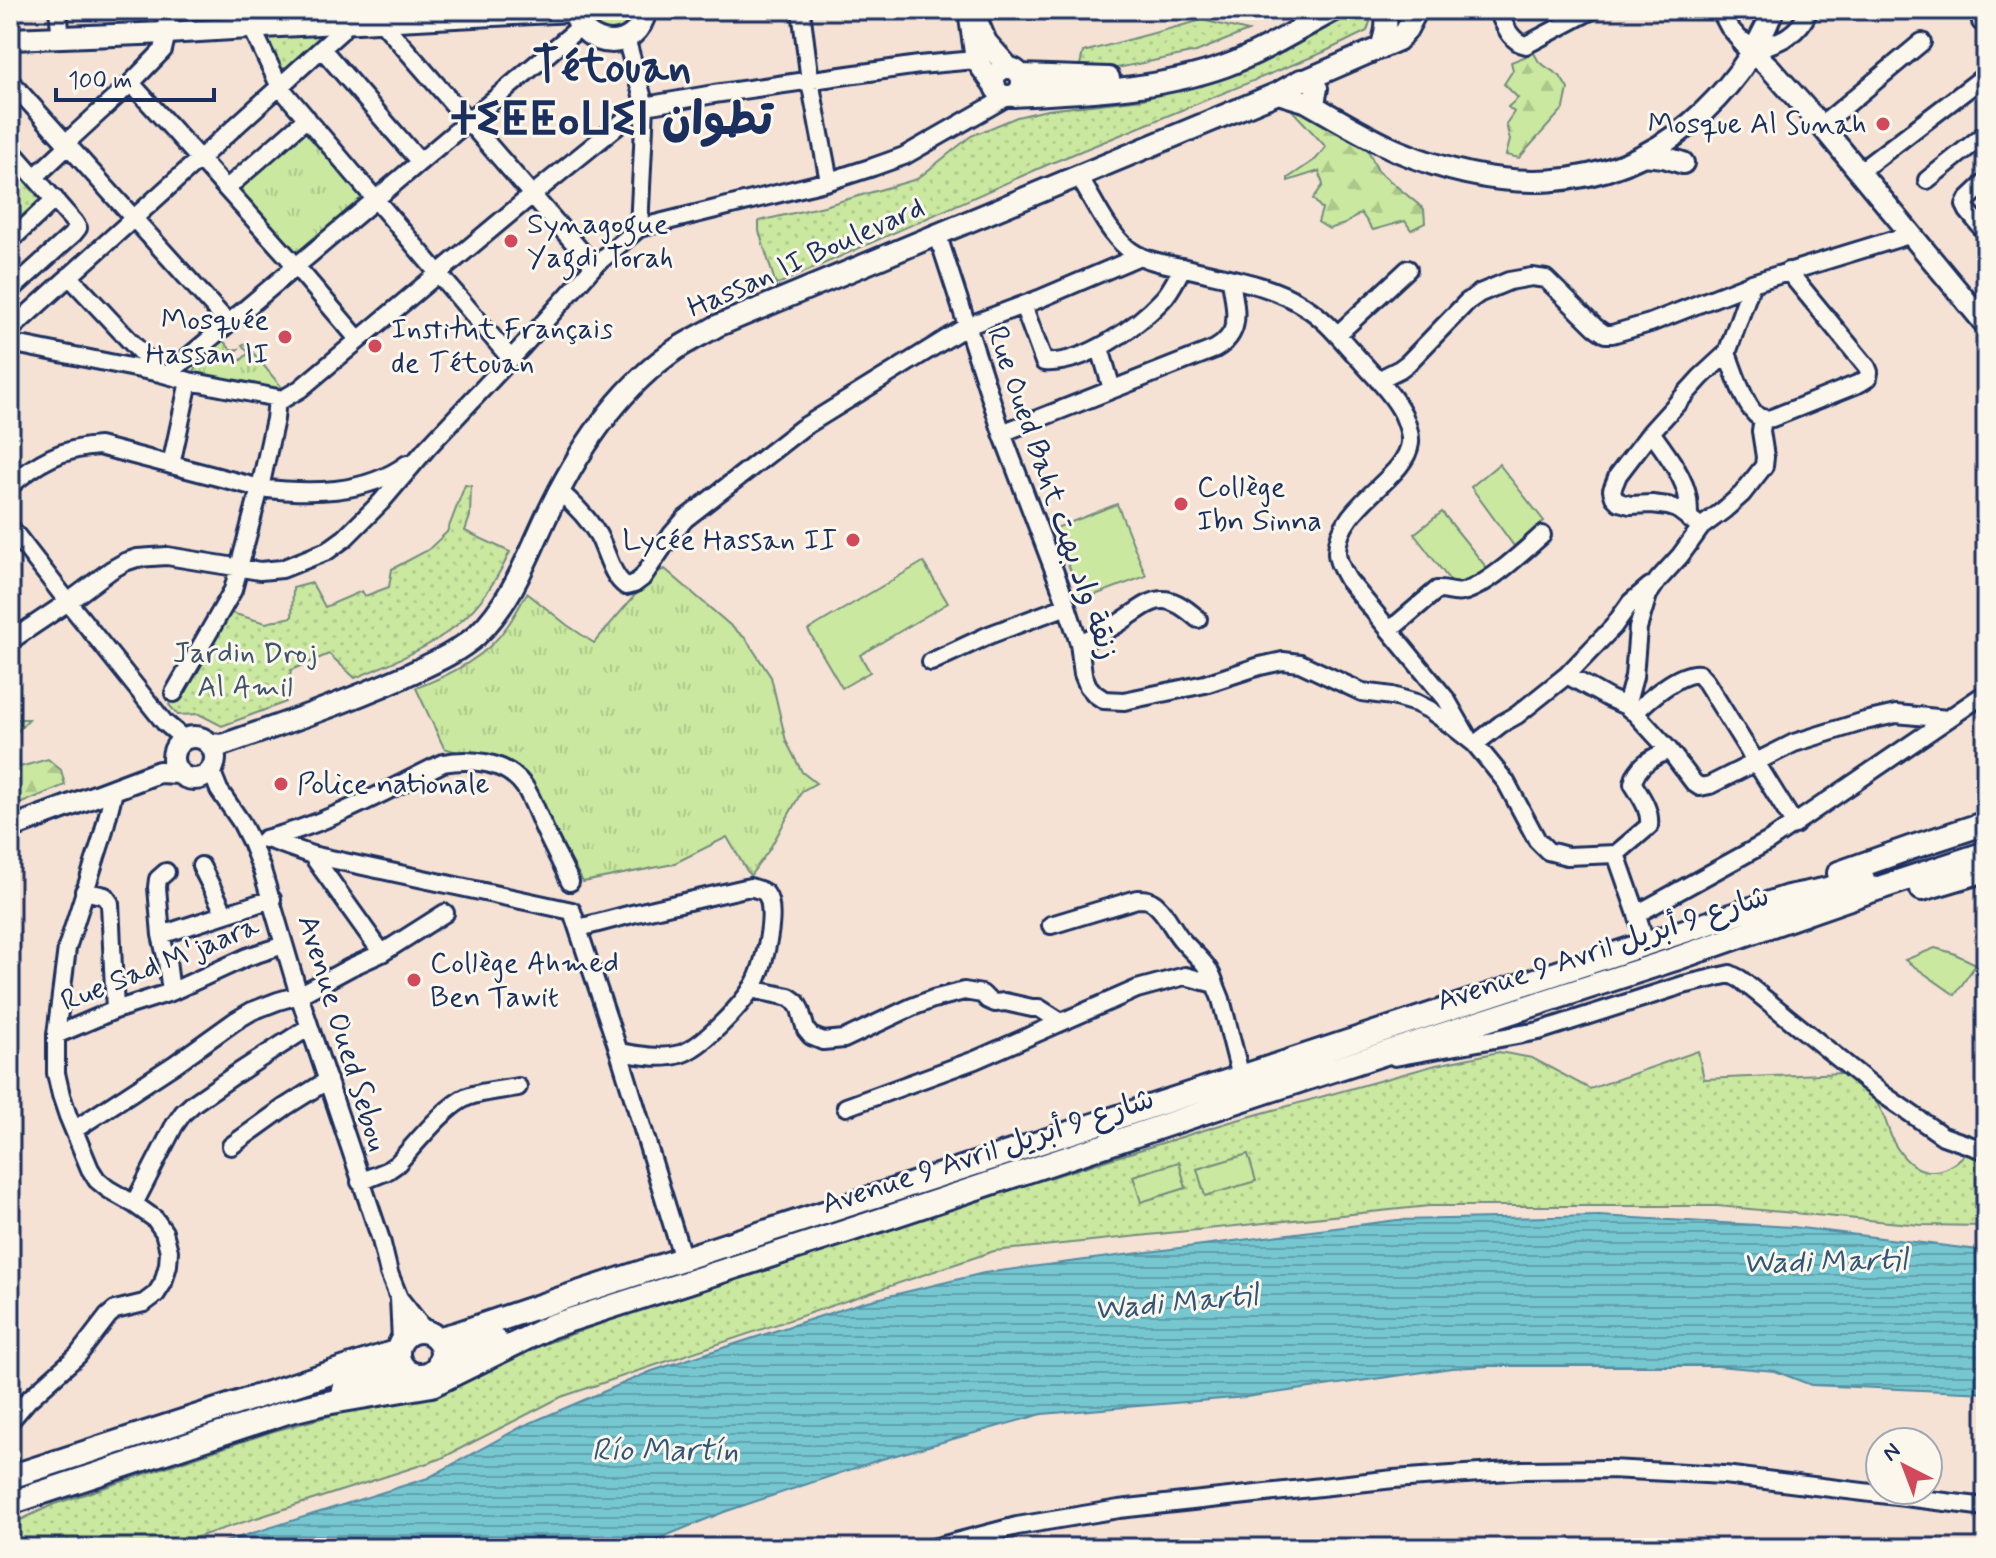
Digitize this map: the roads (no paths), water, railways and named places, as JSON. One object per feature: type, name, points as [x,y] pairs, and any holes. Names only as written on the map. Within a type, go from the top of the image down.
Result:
[{"type":"highway","points":[[1788,897],[1832,876],[1986,823]]},
{"type":"highway","name":"Avenue 9 Avril شارع 9 أبريل","points":[[434,1344],[573,1294],[1788,897],[1850,883],[1986,839]]},
{"type":"highway","name":"Avenue 9 Avril شارع 9 أبريل","points":[[10,1503],[287,1412],[432,1385],[551,1326],[1675,959],[1986,853]]},
{"type":"highway","points":[[1807,913],[1880,899],[1986,870]]},
{"type":"highway","points":[[10,1477],[400,1346],[415,1332],[434,1344],[498,1340],[551,1326]]},
{"type":"highway","points":[[287,1412],[381,1375],[427,1373],[433,1370],[434,1344]]},
{"type":"highway","points":[[400,1346],[399,1359],[409,1372]]},
{"type":"main road","points":[[10,39],[252,28],[279,18],[347,23],[379,16],[479,13],[575,16],[593,38],[615,42],[635,32],[642,24],[646,10]]},
{"type":"main road","points":[[972,10],[976,60],[984,61],[1008,82],[1133,87],[1225,66],[1335,10]]},
{"type":"main road","points":[[972,10],[1008,82]]},
{"type":"main road","points":[[1008,82],[1110,78],[1179,70],[1221,58],[1320,10]]},
{"type":"main road","points":[[1381,48],[1387,18],[1384,10]]},
{"type":"main road","name":"Hassan II Boulevard","points":[[213,764],[433,664],[476,635],[495,615],[514,586],[559,491],[591,438],[626,393],[676,350],[717,326],[937,233],[1278,93],[1308,90],[1331,69],[1401,37],[1417,10]]},
{"type":"main road","points":[[1308,90],[1351,127],[1400,151],[1471,174],[1499,180],[1536,181],[1577,177],[1617,167],[1658,148],[1708,109],[1733,78],[1747,47],[1758,10]]},
{"type":"main road","points":[[1308,90],[1375,127],[1444,157],[1504,171],[1568,166],[1612,156],[1656,136],[1703,97],[1747,47],[1773,10]]},
{"type":"main road","points":[[1747,47],[1821,126],[1986,325]]},
{"type":"main road","points":[[1643,155],[1683,163]]},
{"type":"main road","points":[[10,828],[115,787],[173,752],[198,737],[213,764],[194,780],[185,778],[173,752]]},
{"type":"street","points":[[58,10],[61,38]]},
{"type":"street","points":[[35,177],[163,50],[167,33],[166,10]]},
{"type":"street","points":[[801,10],[810,81],[829,181]]},
{"type":"street","points":[[1497,10],[1513,38],[1521,45],[1592,10]]},
{"type":"street","points":[[1720,10],[1729,27],[1747,47],[1780,41],[1803,25],[1809,10]]},
{"type":"street","points":[[379,16],[594,266]]},
{"type":"street","points":[[164,374],[468,121],[575,16]]},
{"type":"street","points":[[10,330],[347,23]]},
{"type":"street","points":[[252,28],[280,87],[511,359]]},
{"type":"street","points":[[626,38],[645,106],[639,228]]},
{"type":"street","points":[[1821,126],[1922,42]]},
{"type":"street","points":[[322,49],[420,162]]},
{"type":"street","points":[[10,343],[277,399],[289,396],[645,106],[919,65],[976,60]]},
{"type":"street","points":[[1859,172],[1986,75]]},
{"type":"street","points":[[10,81],[228,323]]},
{"type":"street","points":[[10,641],[111,570],[137,558],[167,556],[260,571],[282,569],[327,551],[345,538],[381,502],[594,266],[639,228],[829,181],[904,156],[1008,82]]},
{"type":"street","points":[[131,83],[358,339]]},
{"type":"street","points":[[227,188],[307,118]]},
{"type":"street","points":[[1927,180],[1983,141]]},
{"type":"street","points":[[10,149],[77,225],[76,230],[10,291]]},
{"type":"street","points":[[1078,176],[1125,247],[1140,256],[1287,296],[1305,306],[1338,334],[1402,413],[1410,435],[1405,457],[1350,517],[1340,537],[1337,552],[1339,564],[1348,580],[1446,699],[1472,742],[1517,715],[1567,675],[1613,627],[1631,602],[1658,580],[1680,556],[1695,523],[1683,484],[1651,432]]},
{"type":"street","points":[[1986,182],[1965,205],[1986,233]]},
{"type":"street","points":[[10,241],[55,199]]},
{"type":"street","name":"Rue Oued Baht زنقة واد بهت","points":[[937,233],[1002,433],[1067,606],[1088,686],[1104,700],[1124,701],[1205,684],[1283,661],[1300,663],[1362,692],[1392,696],[1430,710],[1472,742],[1506,782],[1537,840],[1548,851],[1567,856],[1616,854]]},
{"type":"street","points":[[1378,380],[1408,363],[1467,302],[1509,281],[1532,277],[1546,279],[1595,327],[1609,334],[1650,323],[1685,307],[1788,271],[1912,234]]},
{"type":"street","points":[[559,491],[595,530],[618,580],[626,586],[634,584],[642,578],[685,519],[802,428],[967,326],[1140,256]]},
{"type":"street","points":[[1023,305],[1044,362],[1057,363],[1100,348],[1135,324],[1165,297],[1183,267]]},
{"type":"street","points":[[1338,334],[1408,269]]},
{"type":"street","points":[[1727,353],[1751,408],[1763,418],[1772,418],[1860,383],[1869,376],[1864,364],[1788,271]]},
{"type":"street","points":[[69,276],[164,374]]},
{"type":"street","points":[[1002,433],[1225,343],[1231,337],[1236,322],[1231,280]]},
{"type":"street","points":[[1695,523],[1668,506],[1619,502],[1612,490],[1618,475],[1651,432],[1727,353],[1752,283]]},
{"type":"street","points":[[1100,348],[1112,389]]},
{"type":"street","points":[[171,465],[189,381]]},
{"type":"street","points":[[174,693],[233,590],[260,488],[277,399]]},
{"type":"street","points":[[1695,523],[1724,510],[1742,494],[1764,466],[1763,418]]},
{"type":"street","points":[[10,486],[57,455],[78,447],[99,446],[260,488],[306,492],[352,487],[390,475],[427,448]]},
{"type":"street","points":[[10,527],[68,602],[173,752]]},
{"type":"street","points":[[1390,630],[1437,590],[1459,593],[1478,586],[1542,535]]},
{"type":"street","points":[[1630,710],[1638,628],[1648,595],[1658,580]]},
{"type":"street","points":[[1079,643],[1113,627],[1138,608],[1154,601],[1173,600],[1198,619]]},
{"type":"street","points":[[931,662],[989,635],[1067,606]]},
{"type":"street","points":[[1630,710],[1690,673],[1699,674],[1795,825]]},
{"type":"street","points":[[1567,675],[1630,710],[1700,787],[1710,785],[1794,743],[1865,721],[1896,714],[1948,719]]},
{"type":"street","points":[[1637,914],[1795,825],[1986,693]]},
{"type":"street","points":[[1645,944],[1616,854],[1649,826],[1650,817],[1633,784],[1634,776],[1653,757],[1669,750]]},
{"type":"street","points":[[259,841],[338,815],[443,763],[460,760],[491,764],[505,770],[524,786],[570,882]]},
{"type":"street","name":"Avenue Oued Sebou","points":[[213,764],[241,822],[259,841],[299,995],[399,1298],[400,1346]]},
{"type":"street","points":[[10,1421],[28,1400],[78,1355],[108,1316],[115,1310],[144,1303],[156,1294],[168,1265],[169,1251],[164,1232],[155,1219],[97,1180],[74,1130],[56,1073],[56,1035],[67,948],[115,787]]},
{"type":"street","points":[[259,841],[572,911],[683,1259]]},
{"type":"street","points":[[312,855],[382,953]]},
{"type":"street","points":[[201,866],[225,914]]},
{"type":"street","points":[[166,872],[158,879],[157,887],[171,992]]},
{"type":"street","points":[[579,928],[750,887],[764,891],[768,896],[771,913],[762,970],[739,1005],[717,1028],[684,1053],[653,1057],[619,1052]]},
{"type":"street","points":[[84,891],[105,896],[110,903],[115,1010]]},
{"type":"street","points":[[161,935],[272,899]]},
{"type":"street","points":[[1051,925],[1137,899],[1154,903],[1182,940],[1209,967],[1221,999],[1241,1077]]},
{"type":"street","points":[[74,1130],[235,1021],[299,995],[382,953],[445,913]]},
{"type":"street","name":"Rue Sad M'jaara","points":[[56,1035],[115,1010],[171,992],[247,957],[284,945]]},
{"type":"street","points":[[1370,1059],[1421,1054],[1539,1031],[1683,985],[1730,974],[1884,1095],[1943,1136],[1986,1151]]},
{"type":"street","points":[[846,1107],[975,1060],[1137,989],[1185,976],[1215,984]]},
{"type":"street","points":[[751,989],[789,997],[796,1002],[806,1030],[823,1041],[844,1039],[922,1003],[964,991],[982,994],[995,1003],[1039,1008],[1061,1022]]},
{"type":"street","points":[[134,1204],[183,1113],[309,1027]]},
{"type":"street","points":[[231,1146],[328,1080]]},
{"type":"street","points":[[360,1182],[397,1164],[447,1111],[464,1098],[518,1087]]},
{"type":"street","name":"Avenue Oued Sebou","points":[[399,1298],[434,1344]]},
{"type":"street","points":[[933,1548],[1017,1526],[1119,1509],[1394,1479],[1523,1470],[1610,1469],[1724,1475],[1983,1506]]},
{"type":"water","name":"Río Martín","points":[[1599,1216],[1793,1227],[1986,1251],[1986,1393],[1811,1385],[1775,1371],[1717,1366],[1452,1368],[1246,1397],[1042,1414],[882,1459],[724,1512],[636,1548],[205,1548],[428,1478],[523,1426],[652,1371],[864,1302],[984,1273],[1397,1220]]},
{"type":"place","name":"Mosque Al Sunah","points":[[1883,124]]},
{"type":"place","name":"Synagogue Yagdi Torah","points":[[511,241]]},
{"type":"place","name":"Mosquée Hassan II","points":[[285,337]]},
{"type":"place","name":"Institut Français de Tétouan","points":[[375,346]]},
{"type":"place","name":"Collège Ibn Sinna","points":[[1181,504]]},
{"type":"place","name":"Lycée Hassan II","points":[[853,540]]},
{"type":"place","name":"Police nationale","points":[[281,784]]},
{"type":"place","name":"Collège Ahmed Ben Tawit","points":[[414,980]]},
{"type":"district","name":"Tétouan ⵜⵉⵟⵟⴰⵡⵉⵏ تطوان","points":[[612,94]]},
{"type":"park label","name":"Jardin Droj Al Amil","points":[[245,670]]},
{"type":"water label","name":"Wadi Martil","points":[[1825,1262]]},
{"type":"water label","name":"Wadi Martil","points":[[1176,1303]]}]
